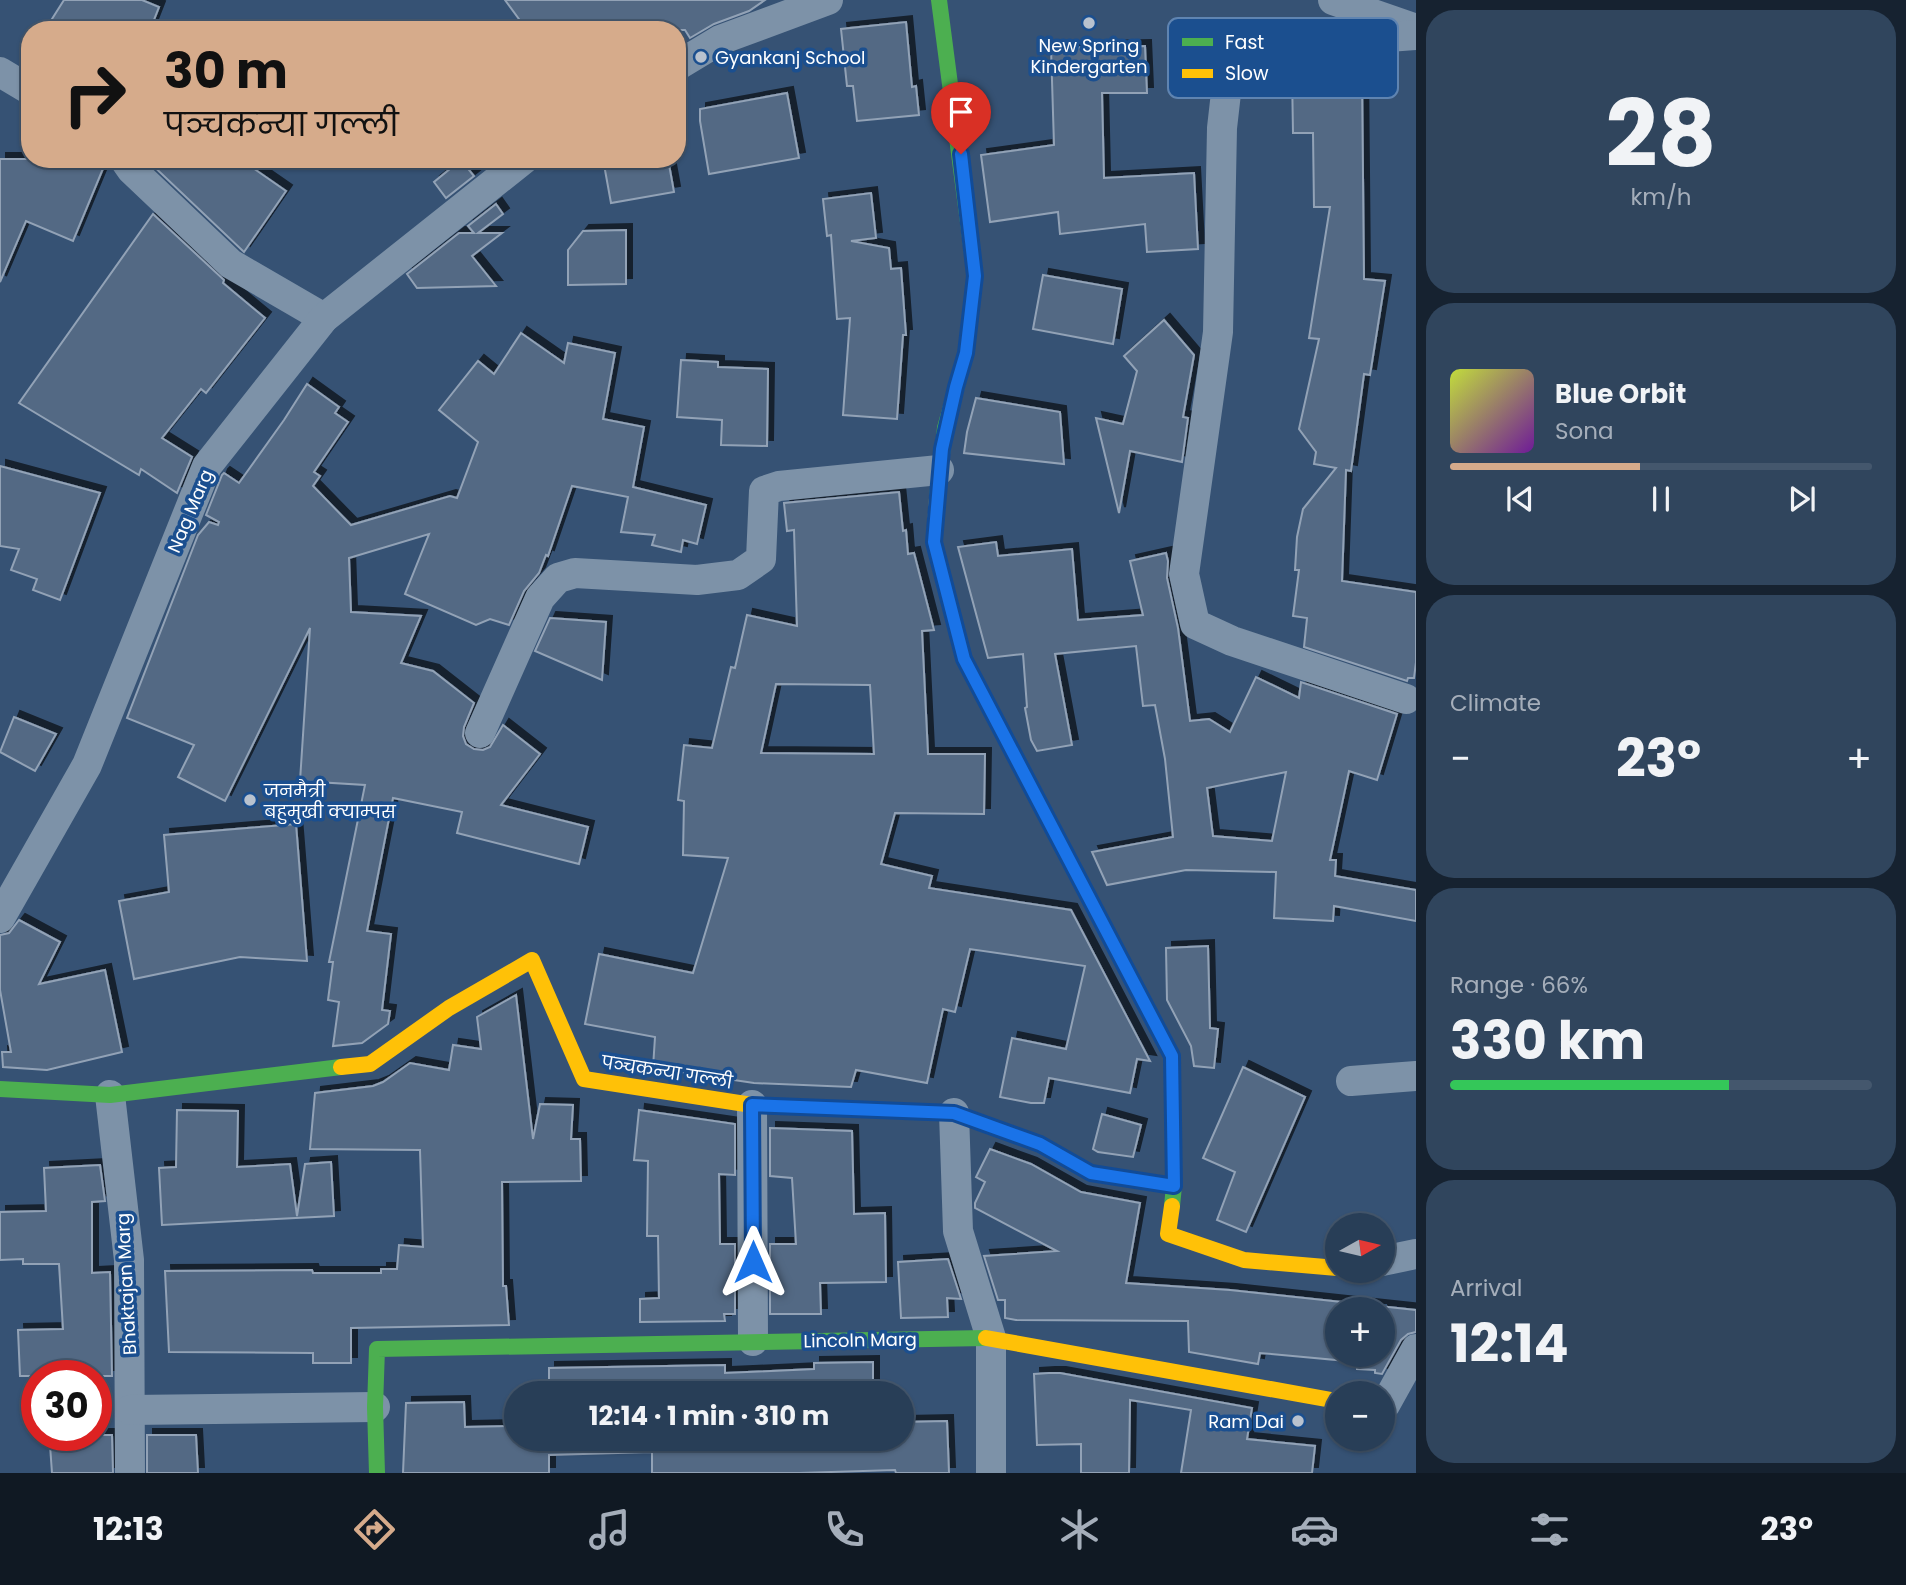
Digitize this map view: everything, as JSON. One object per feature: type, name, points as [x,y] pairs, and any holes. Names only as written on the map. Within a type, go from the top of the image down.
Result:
[{"type":"street","points":[[686,61],[720,40],[828,0]]},
{"type":"street","points":[[939,0],[975,276],[966,353],[946,428],[939,470],[934,542],[964,659],[1172,1056],[1174,1186],[1168,1234],[1244,1260],[1325,1267]]},
{"type":"street","points":[[1333,0],[1385,18]]},
{"type":"street","points":[[1398,23],[1416,29]]},
{"type":"street","points":[[1398,36],[1416,35]]},
{"type":"street","points":[[0,72],[21,85]]},
{"type":"street","points":[[1225,98],[1222,128],[1218,332],[1184,574],[1195,624],[1232,642],[1406,699]]},
{"type":"street","points":[[130,168],[231,264],[324,318]]},
{"type":"street","name":"Nag Marg","points":[[0,918],[87,765],[207,466],[324,318],[513,168]]},
{"type":"street","points":[[480,733],[540,598],[558,578],[575,573],[697,580],[738,575],[761,559],[764,491],[779,486],[939,470]]},
{"type":"street","name":"पञ्चकन्या गल्ली","points":[[0,1089],[110,1095],[370,1064],[449,1008],[532,960],[584,1079],[752,1105],[954,1113],[1040,1144],[1091,1173],[1174,1186]]},
{"type":"street","points":[[1351,1081],[1416,1076]]},
{"type":"street","name":"Bhaktajan Marg","points":[[110,1095],[129,1260],[131,1473]]},
{"type":"street","points":[[752,1105],[753,1341]]},
{"type":"street","points":[[954,1113],[958,1231],[991,1338],[991,1473]]},
{"type":"street","points":[[1395,1259],[1416,1255]]},
{"type":"street","name":"Lincoln Marg","points":[[375,1406],[377,1349],[991,1338],[1325,1399]]},
{"type":"street","points":[[1395,1387],[1416,1349]]},
{"type":"street","points":[[130,1410],[375,1406],[377,1473]]},
{"type":"building","points":[[64,0],[142,0],[159,7],[154,21],[51,21]]},
{"type":"building","points":[[505,0],[765,0],[749,11],[714,24],[690,38],[686,32],[686,21],[520,21]]},
{"type":"building","points":[[906,22],[912,87],[916,86],[919,115],[857,121],[853,86],[847,86],[841,29]]},
{"type":"building","points":[[1145,46],[1147,93],[1102,93],[1104,178],[1194,173],[1198,249],[1147,252],[1145,224],[1060,234],[1058,212],[990,222],[981,155],[1054,145],[1051,48]]},
{"type":"building","points":[[787,93],[799,158],[709,174],[700,109]]},
{"type":"building","points":[[1292,98],[1362,98],[1364,279],[1385,281],[1370,375],[1364,374],[1351,471],[1346,470],[1342,581],[1416,592],[1416,662],[1414,678],[1408,678],[1407,681],[1304,647],[1307,618],[1293,616],[1299,570],[1295,570],[1297,537],[1303,509],[1336,468],[1314,464],[1316,452],[1299,429],[1319,339],[1309,338],[1330,207],[1314,207],[1313,133],[1293,133]]},
{"type":"building","points":[[0,159],[21,159],[21,168],[103,168],[73,241],[26,221],[0,282]]},
{"type":"building","points":[[155,168],[253,168],[286,191],[244,252]]},
{"type":"building","points":[[451,168],[468,168],[474,176],[446,198],[434,182]]},
{"type":"building","points":[[605,168],[670,168],[674,192],[611,203]]},
{"type":"building","points":[[871,193],[876,238],[851,241],[889,248],[891,269],[901,268],[906,335],[903,335],[897,419],[843,415],[850,318],[837,319],[831,235],[827,236],[823,199]]},
{"type":"building","points":[[496,204],[503,214],[478,233],[502,233],[472,256],[496,286],[417,288],[407,274],[459,233],[474,233],[468,226]]},
{"type":"building","points":[[153,214],[224,280],[223,283],[265,318],[206,393],[201,389],[162,438],[192,457],[177,493],[141,469],[139,475],[19,403]]},
{"type":"building","points":[[626,230],[626,284],[568,285],[568,250],[583,231]]},
{"type":"building","points":[[1043,275],[1122,289],[1113,344],[1033,329]]},
{"type":"building","points":[[1164,320],[1194,355],[1183,417],[1188,418],[1182,462],[1130,451],[1119,513],[1096,418],[1123,424],[1137,371],[1124,356]]},
{"type":"building","points":[[521,333],[564,363],[568,343],[615,353],[603,419],[644,427],[633,487],[706,505],[697,544],[683,540],[681,552],[652,545],[655,535],[621,532],[628,497],[572,486],[548,556],[546,555],[539,573],[524,591],[509,625],[490,619],[476,625],[405,594],[429,534],[349,558],[351,612],[421,616],[401,663],[433,671],[474,703],[464,727],[466,744],[474,749],[483,750],[490,747],[503,725],[540,754],[501,805],[588,827],[579,864],[457,833],[462,812],[393,798],[367,931],[391,934],[382,1010],[390,1011],[388,1024],[362,1043],[333,1046],[339,1002],[328,1000],[333,962],[329,962],[365,785],[300,781],[310,628],[225,801],[178,777],[194,745],[127,718],[198,535],[209,522],[218,525],[219,522],[206,515],[222,475],[224,473],[239,483],[307,384],[339,407],[335,413],[348,422],[314,472],[320,476],[313,486],[351,525],[450,496],[457,498],[478,442],[439,410],[478,361],[494,374]]},
{"type":"building","points":[[681,360],[718,362],[718,367],[768,369],[767,446],[721,445],[722,420],[677,417]]},
{"type":"building","points":[[976,398],[1060,412],[1064,464],[964,453]]},
{"type":"building","points":[[0,466],[100,493],[60,600],[33,590],[37,579],[11,570],[19,549],[0,546]]},
{"type":"building","points":[[899,492],[908,554],[914,553],[934,630],[922,631],[928,754],[985,754],[984,814],[895,813],[881,864],[932,876],[929,888],[1071,910],[1150,1061],[1137,1059],[1130,1093],[1049,1078],[1044,1103],[1000,1097],[1012,1038],[1066,1049],[1085,966],[970,949],[955,1012],[943,1009],[927,1083],[856,1070],[851,1087],[754,1083],[653,1068],[655,1037],[585,1024],[599,954],[693,973],[728,858],[683,855],[684,801],[678,800],[684,745],[712,748],[731,667],[735,668],[747,615],[797,626],[794,530],[787,531],[784,503]],"holes":[[[776,684],[870,685],[874,754],[761,753]]]},
{"type":"building","points":[[996,542],[998,556],[1072,549],[1078,620],[1143,615],[1130,561],[1166,553],[1167,578],[1178,628],[1190,721],[1209,719],[1230,732],[1256,677],[1299,698],[1301,682],[1397,714],[1377,780],[1349,771],[1330,860],[1336,860],[1335,876],[1416,890],[1416,921],[1334,906],[1333,921],[1274,918],[1276,872],[1186,870],[1107,885],[1092,852],[1173,837],[1165,759],[1155,705],[1143,706],[1136,646],[1055,654],[1072,745],[1037,751],[1031,740],[1025,708],[1023,654],[988,658],[958,547]],"holes":[[[1286,772],[1272,841],[1213,836],[1207,788]]]},
{"type":"building","points":[[550,618],[606,622],[602,680],[535,651]]},
{"type":"building","points":[[14,717],[56,734],[35,771],[0,752]]},
{"type":"building","points":[[296,824],[307,961],[240,957],[134,979],[119,901],[169,892],[164,835]]},
{"type":"building","points":[[19,920],[60,942],[39,984],[105,970],[122,1052],[47,1070],[3,1067],[2,1052],[11,1052],[0,990],[0,935],[9,933]]},
{"type":"building","points":[[1208,946],[1210,1028],[1218,1029],[1214,1068],[1194,1066],[1191,1046],[1167,1000],[1166,948]]},
{"type":"building","points":[[516,995],[533,1139],[540,1104],[573,1105],[571,1139],[580,1139],[581,1181],[502,1182],[503,1286],[506,1286],[509,1325],[351,1328],[351,1363],[313,1363],[313,1353],[169,1352],[165,1271],[312,1270],[313,1273],[381,1273],[381,1269],[397,1269],[399,1245],[423,1247],[420,1150],[310,1149],[315,1093],[373,1086],[410,1063],[449,1070],[453,1045],[481,1049],[477,1017]]},
{"type":"building","points":[[1243,1067],[1305,1097],[1246,1232],[1217,1220],[1235,1172],[1203,1158]]},
{"type":"building","points":[[177,1110],[238,1111],[237,1167],[290,1164],[297,1216],[305,1164],[331,1162],[334,1216],[162,1225],[159,1168],[176,1167]]},
{"type":"building","points":[[639,1110],[735,1124],[735,1175],[719,1174],[720,1244],[735,1244],[735,1314],[724,1314],[725,1321],[640,1322],[640,1299],[659,1298],[658,1236],[647,1236],[648,1161],[634,1160]]},
{"type":"building","points":[[1102,1114],[1141,1125],[1133,1157],[1093,1149]]},
{"type":"building","points":[[770,1128],[852,1131],[854,1214],[885,1213],[886,1282],[820,1283],[821,1314],[770,1314],[770,1244],[796,1244],[792,1178],[770,1176]]},
{"type":"building","points":[[990,1149],[1031,1164],[1081,1192],[1140,1203],[1126,1283],[1325,1300],[1325,1359],[1260,1353],[1258,1364],[1189,1352],[1188,1321],[1005,1318],[1005,1300],[998,1300],[984,1256],[1057,1251],[975,1208],[985,1182],[976,1177]]},
{"type":"building","points":[[100,1165],[105,1201],[92,1202],[92,1273],[110,1272],[112,1360],[21,1360],[20,1376],[18,1330],[63,1329],[59,1264],[23,1264],[23,1259],[0,1260],[0,1212],[46,1211],[44,1168]]},
{"type":"building","points":[[948,1259],[961,1299],[947,1298],[948,1317],[901,1318],[898,1262]]},
{"type":"building","points":[[1395,1308],[1416,1310],[1416,1332],[1401,1340],[1395,1351]]},
{"type":"building","points":[[873,1362],[873,1381],[549,1381],[549,1368],[725,1365],[725,1373],[814,1369],[814,1363]]},
{"type":"building","points":[[1386,1367],[1382,1374],[1375,1373],[1375,1370],[1357,1369]]},
{"type":"building","points":[[1060,1373],[1252,1408],[1247,1439],[1315,1446],[1312,1473],[1181,1473],[1191,1410],[1130,1400],[1129,1473],[1081,1473],[1081,1444],[1037,1445],[1034,1374]]},
{"type":"building","points":[[464,1402],[465,1427],[504,1426],[504,1451],[914,1451],[914,1422],[947,1421],[949,1473],[896,1473],[895,1470],[652,1473],[652,1452],[549,1455],[549,1473],[403,1473],[406,1403]]},
{"type":"building","points":[[112,1435],[113,1473],[52,1473],[50,1451],[112,1451]]},
{"type":"building","points":[[147,1435],[196,1435],[198,1473],[147,1473]]},
{"type":"traffic: fast","points":[[937,498],[945,428],[966,353],[975,276],[939,0]]},
{"type":"traffic: fast","points":[[1073,867],[1172,1056],[1172,1206]]},
{"type":"traffic: fast","points":[[0,1089],[110,1095],[341,1067]]},
{"type":"traffic: fast","points":[[827,1108],[954,1113],[1040,1144],[1091,1173],[1174,1186]]},
{"type":"traffic: fast","points":[[377,1473],[377,1349],[986,1338]]},
{"type":"traffic: slow","points":[[937,498],[934,542],[964,659],[1073,867]]},
{"type":"traffic: slow","points":[[341,1067],[370,1064],[449,1008],[532,960],[584,1079],[752,1105],[827,1108]]},
{"type":"traffic: slow","points":[[1172,1206],[1168,1234],[1244,1260],[1325,1267]]},
{"type":"traffic: slow","points":[[986,1338],[1325,1399]]},
{"type":"place","name":"New Spring Kindergarten","points":[[1089,23]]},
{"type":"place","name":"Gyankanj School","points":[[701,57]]},
{"type":"place","name":"जनमैत्री बहुमुखी क्याम्पस","points":[[250,800]]},
{"type":"place","name":"Ram Dai","points":[[1298,1421]]},
{"type":"route","points":[[753,1262],[752,1105],[954,1113],[1040,1144],[1091,1173],[1174,1186],[1172,1056],[964,659],[934,542],[942,449],[966,353],[975,276],[961,154]]}]
